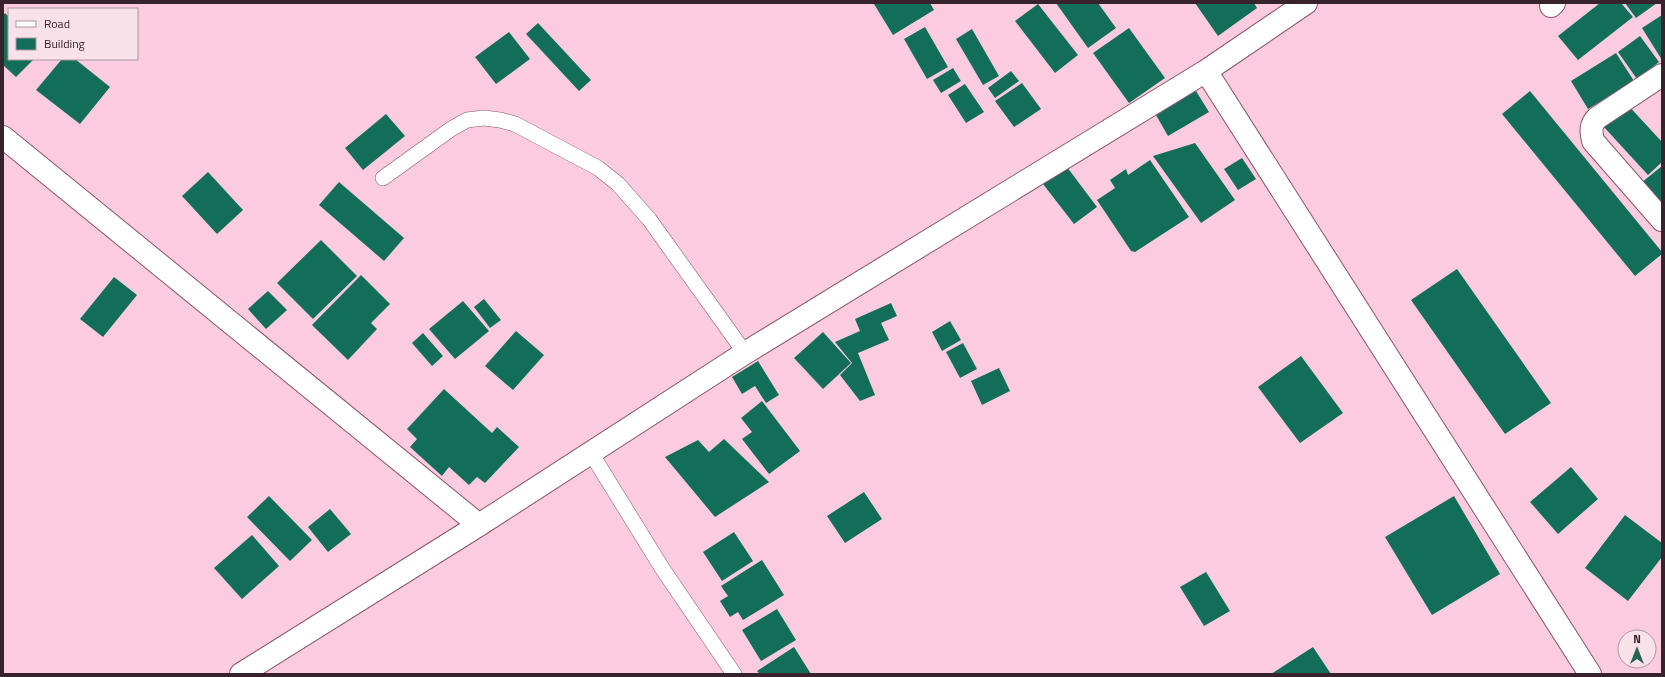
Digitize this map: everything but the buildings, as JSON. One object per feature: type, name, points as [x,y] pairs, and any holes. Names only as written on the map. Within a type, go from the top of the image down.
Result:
[{"type":"street","points":[[241,674],[745,353],[1206,71],[1306,3]]},
{"type":"street","points":[[1206,71],[1590,674]]},
{"type":"street","points":[[1662,75],[1593,122],[1591,133],[1593,141],[1662,220]]},
{"type":"street","points":[[3,137],[478,524]]},
{"type":"lane","points":[[383,178],[451,129],[467,120],[484,118],[516,124],[598,168],[618,184],[648,219],[745,353]]},
{"type":"lane","points":[[591,452],[662,568],[734,674]]}]
